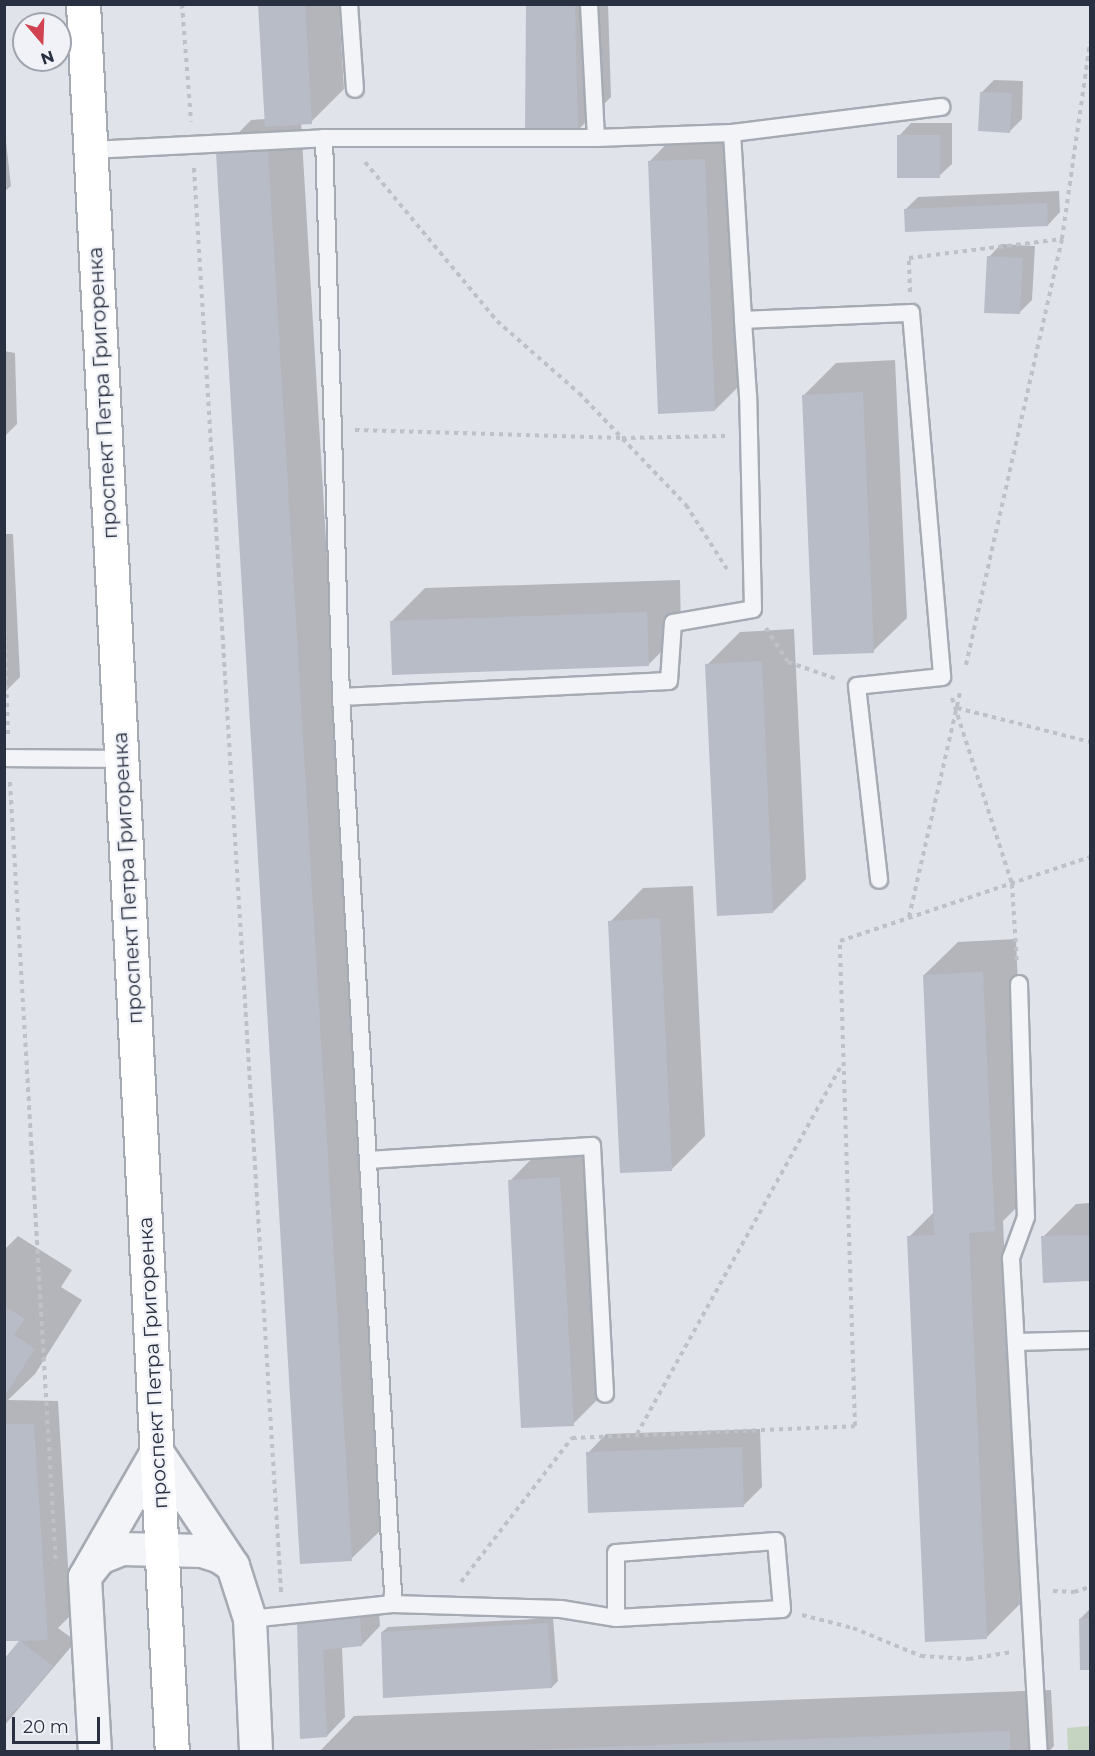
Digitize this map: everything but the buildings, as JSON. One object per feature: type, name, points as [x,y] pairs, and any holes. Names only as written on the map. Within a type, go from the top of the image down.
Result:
[{"type":"main road","name":"проспект Петра Григоренка","points":[[76,24],[91,150],[172,1752]]},
{"type":"street","points":[[95,1752],[71,1573],[157,1452],[233,1566],[250,1619],[256,1752]]},
{"type":"street","points":[[71,1573],[122,1549],[202,1551],[220,1557],[233,1566]]},
{"type":"lane","points":[[349,4],[355,89]]},
{"type":"lane","points":[[589,4],[596,138]]},
{"type":"lane","points":[[91,150],[324,138],[596,138],[732,132],[941,107]]},
{"type":"lane","points":[[341,697],[669,681],[673,623],[753,609],[749,436],[732,132]]},
{"type":"lane","points":[[324,138],[341,697],[390,1529],[392,1604]]},
{"type":"lane","points":[[743,320],[911,313],[942,677],[857,686],[879,880]]},
{"type":"lane","points":[[7,758],[122,759]]},
{"type":"lane","points":[[1019,984],[1026,1217],[1011,1258],[1039,1752]]},
{"type":"lane","points":[[368,1160],[592,1146],[605,1394]]},
{"type":"lane","points":[[1016,1342],[1090,1340]]},
{"type":"lane","points":[[250,1619],[392,1604],[561,1609],[616,1618],[782,1609],[776,1541],[616,1553],[616,1618]]},
{"type":"path","points":[[182,4],[193,145],[283,1615]]},
{"type":"path","points":[[964,673],[1062,239],[1090,43]]},
{"type":"path","points":[[346,138],[497,321],[579,393],[686,505],[788,662],[857,686]]},
{"type":"path","points":[[911,313],[909,258],[1062,239]]},
{"type":"path","points":[[333,429],[622,438],[749,436]]},
{"type":"path","points":[[4,613],[7,758],[71,1573]]},
{"type":"path","points":[[942,677],[957,707],[1012,884],[1019,984]]},
{"type":"path","points":[[909,918],[962,684]]},
{"type":"path","points":[[957,707],[1090,742]]},
{"type":"path","points":[[443,1606],[572,1438],[855,1426],[842,1065],[840,941],[1090,858]]},
{"type":"path","points":[[636,1435],[842,1065]]},
{"type":"path","points":[[1030,1590],[1074,1592],[1090,1587]]},
{"type":"path","points":[[782,1609],[853,1628],[921,1656],[969,1659],[1034,1648]]},
{"type":"green space","points":[[1090,1726],[1090,1751],[1068,1751],[1067,1728]]}]
